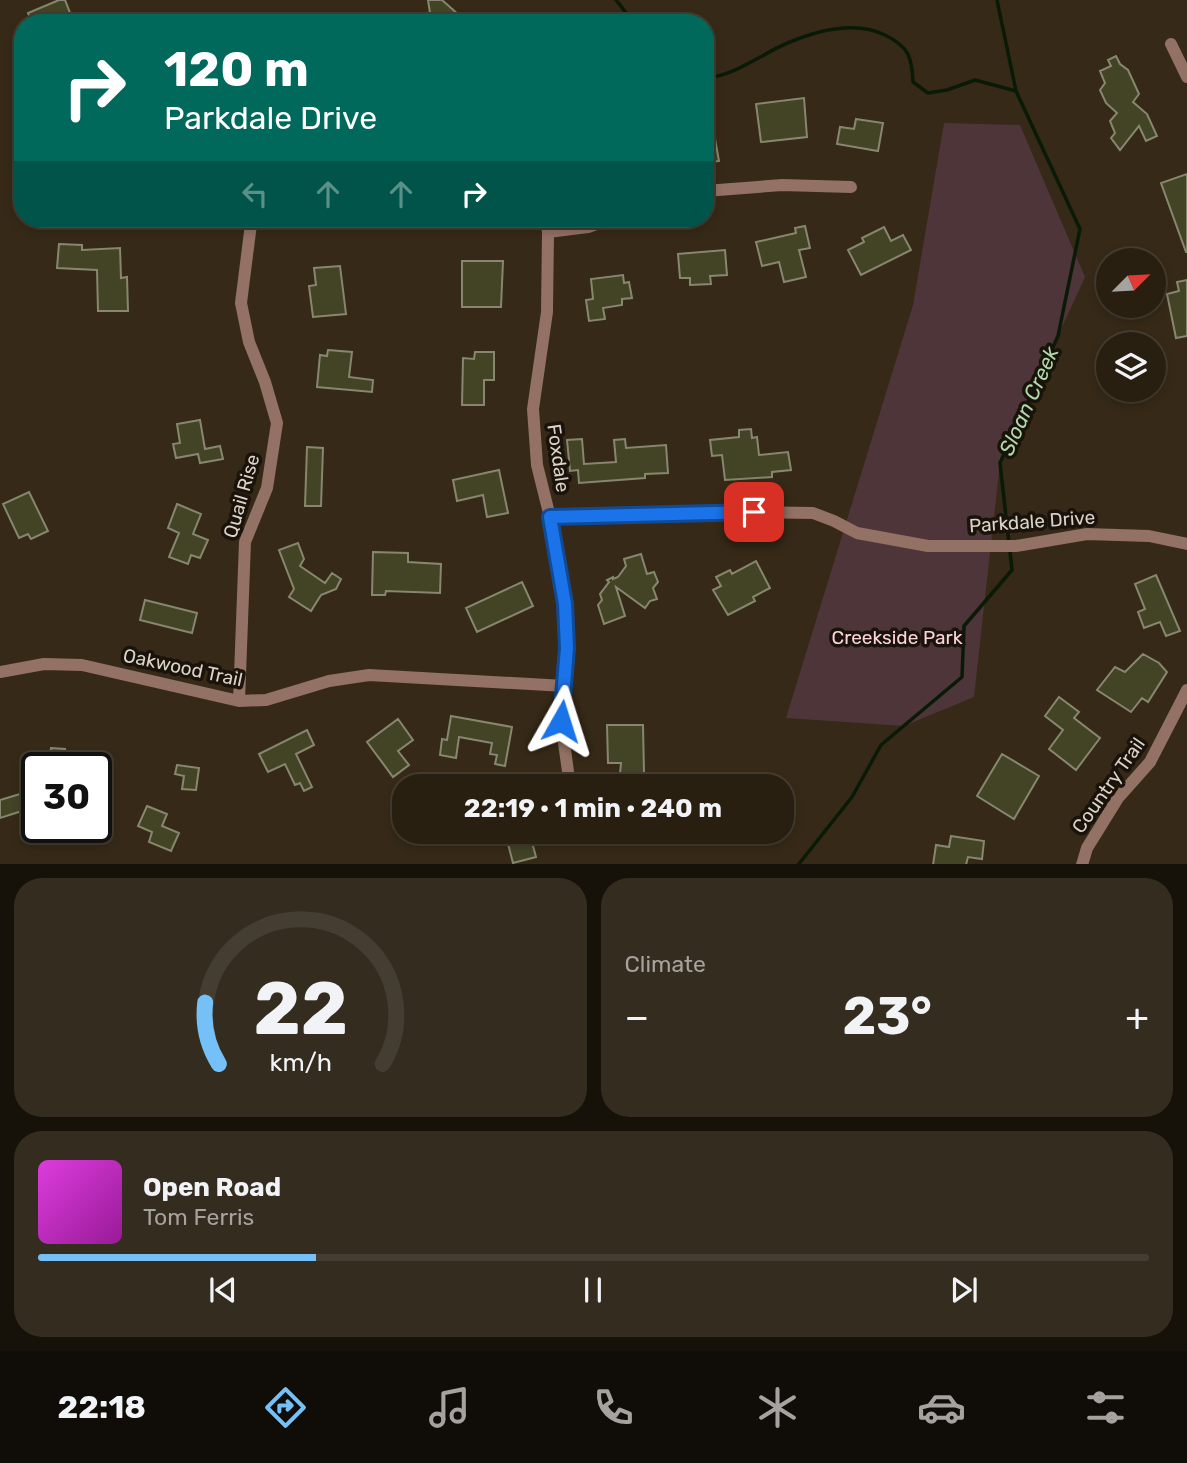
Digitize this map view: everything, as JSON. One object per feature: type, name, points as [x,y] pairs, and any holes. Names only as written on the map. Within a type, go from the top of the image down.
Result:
[{"type":"street","points":[[1171,44],[1187,76]]},
{"type":"street","points":[[714,190],[782,185],[851,187]]},
{"type":"street","name":"Quail Rise","points":[[239,701],[245,542],[267,488],[277,423],[249,342],[241,303],[250,228]]},
{"type":"street","name":"Foxdale","points":[[547,228],[547,312],[533,409],[537,465],[550,517],[565,604],[567,648],[561,721],[568,774]]},
{"type":"street","name":"Parkdale Drive","points":[[550,517],[732,512],[813,513],[877,539],[928,546],[1016,546],[1087,534],[1149,536],[1187,544]]},
{"type":"street","name":"Oakwood Trail","points":[[0,672],[44,664],[82,665],[239,701],[266,701],[329,681],[369,676],[565,686]]},
{"type":"street","name":"Country Trail","points":[[1082,864],[1087,848],[1118,798],[1150,762],[1187,690]]},
{"type":"green space","name":"Creekside Park","points":[[944,123],[1020,125],[1085,277],[1000,463],[974,697],[904,726],[786,718],[913,305]]},
{"type":"building","points":[[65,0],[70,14],[28,14]]},
{"type":"building","points":[[428,0],[442,0],[458,14],[429,14]]},
{"type":"building","points":[[1116,56],[1120,64],[1128,70],[1139,94],[1133,102],[1147,114],[1157,136],[1146,141],[1139,126],[1120,150],[1111,138],[1115,133],[1110,121],[1117,113],[1106,103],[1100,90],[1105,83],[1100,71],[1111,66],[1108,60]]},
{"type":"building","points":[[804,98],[807,137],[761,142],[756,104]]},
{"type":"building","points":[[856,119],[883,123],[878,151],[837,144],[840,127],[854,129]]},
{"type":"building","points":[[714,134],[719,161],[714,162]]},
{"type":"building","points":[[1187,174],[1187,252],[1186,252],[1161,183]]},
{"type":"building","points":[[805,226],[810,248],[799,250],[806,277],[784,282],[779,262],[762,266],[756,242],[796,233],[795,228]]},
{"type":"building","points":[[884,227],[891,241],[903,235],[911,250],[861,275],[848,250],[864,242],[862,238]]},
{"type":"building","points":[[59,244],[82,245],[82,250],[120,248],[121,278],[127,277],[128,311],[98,311],[97,270],[57,268]]},
{"type":"building","points":[[725,250],[727,275],[710,276],[711,284],[690,285],[690,278],[680,278],[678,254]]},
{"type":"building","points":[[462,261],[503,261],[501,307],[462,307]]},
{"type":"building","points":[[340,266],[346,314],[313,317],[309,286],[316,285],[314,268]]},
{"type":"building","points":[[623,275],[624,283],[629,282],[632,298],[622,299],[622,305],[603,308],[605,319],[589,321],[586,300],[593,299],[591,279]]},
{"type":"building","points":[[1187,280],[1187,336],[1176,338],[1167,294],[1179,291],[1177,282]]},
{"type":"building","points":[[328,350],[352,352],[349,377],[373,380],[372,392],[317,387],[320,355],[327,356]]},
{"type":"building","points":[[475,352],[494,352],[494,380],[484,380],[484,405],[462,405],[463,358],[474,359]]},
{"type":"building","points":[[200,420],[205,449],[220,446],[223,459],[200,463],[198,454],[176,458],[173,444],[180,443],[177,424]]},
{"type":"building","points":[[751,429],[752,438],[757,437],[759,455],[788,452],[791,470],[772,472],[772,477],[725,480],[722,455],[712,456],[710,440],[739,437],[739,430]]},
{"type":"building","points":[[582,439],[584,464],[616,462],[614,440],[625,439],[626,448],[666,445],[668,473],[645,474],[645,478],[579,483],[578,470],[570,471],[567,440]]},
{"type":"building","points":[[307,447],[323,448],[321,506],[305,506]]},
{"type":"building","points":[[499,470],[508,513],[487,517],[483,495],[457,501],[453,480]]},
{"type":"building","points":[[29,492],[48,531],[31,539],[28,534],[19,538],[3,504]]},
{"type":"building","points":[[177,504],[201,514],[193,534],[208,540],[200,558],[191,555],[188,564],[169,557],[179,533],[168,528]]},
{"type":"building","points":[[298,543],[304,559],[300,566],[325,583],[332,573],[341,579],[336,589],[321,595],[311,611],[289,597],[294,589],[279,550]]},
{"type":"building","points":[[373,552],[408,553],[408,562],[441,564],[440,593],[386,591],[385,595],[372,595]]},
{"type":"building","points":[[641,554],[647,574],[654,572],[658,582],[653,588],[657,599],[650,601],[645,608],[616,587],[625,616],[604,624],[598,605],[602,600],[600,594],[609,582],[607,580],[618,577],[626,566],[624,559]]},
{"type":"building","points":[[756,561],[770,588],[753,597],[755,601],[728,615],[713,590],[721,586],[716,577],[730,570],[732,574]]},
{"type":"building","points":[[1156,575],[1180,631],[1166,636],[1160,622],[1144,628],[1138,612],[1145,609],[1135,584]]},
{"type":"building","points":[[522,582],[533,606],[477,632],[466,608]]},
{"type":"building","points":[[145,600],[197,613],[192,633],[140,620]]},
{"type":"building","points":[[1143,654],[1159,663],[1167,672],[1148,702],[1142,698],[1131,712],[1097,690],[1115,667],[1125,672]]},
{"type":"building","points":[[1059,697],[1079,712],[1074,718],[1100,738],[1076,770],[1049,749],[1063,730],[1045,716]]},
{"type":"building","points":[[451,716],[512,727],[505,766],[495,764],[497,755],[490,754],[492,743],[459,737],[456,758],[440,755],[442,739],[447,740]]},
{"type":"building","points":[[398,719],[413,740],[398,751],[409,765],[392,776],[367,742]]},
{"type":"building","points":[[607,725],[643,725],[644,773],[620,774],[621,763],[608,763]]},
{"type":"building","points":[[307,730],[314,745],[296,754],[312,787],[304,791],[300,783],[295,785],[285,764],[268,772],[259,754]]},
{"type":"building","points":[[51,748],[65,749],[65,752],[51,752]]},
{"type":"building","points":[[1002,754],[1039,776],[1014,819],[977,796]]},
{"type":"building","points":[[177,765],[199,768],[196,790],[182,789],[184,776],[175,774]]},
{"type":"building","points":[[20,794],[21,811],[0,818],[0,800]]},
{"type":"building","points":[[147,806],[167,814],[162,826],[179,833],[171,851],[149,842],[152,832],[138,826]]},
{"type":"building","points":[[951,836],[984,841],[982,859],[968,857],[966,864],[933,864],[936,845],[949,847]]},
{"type":"building","points":[[508,844],[532,844],[536,857],[513,863]]},
{"type":"waterway","points":[[616,0],[627,14]]},
{"type":"waterway","name":"Sloan Creek","points":[[799,864],[852,797],[881,745],[962,677],[964,626],[1012,570],[1000,463],[1058,336],[1080,229],[1016,91],[997,0]]},
{"type":"waterway","points":[[714,76],[738,69],[801,38],[825,31],[862,28],[885,35],[899,44],[910,59],[913,82],[928,93],[947,90],[975,80],[1016,91]]},
{"type":"route","points":[[561,721],[567,648],[565,604],[550,517],[754,512]]}]
